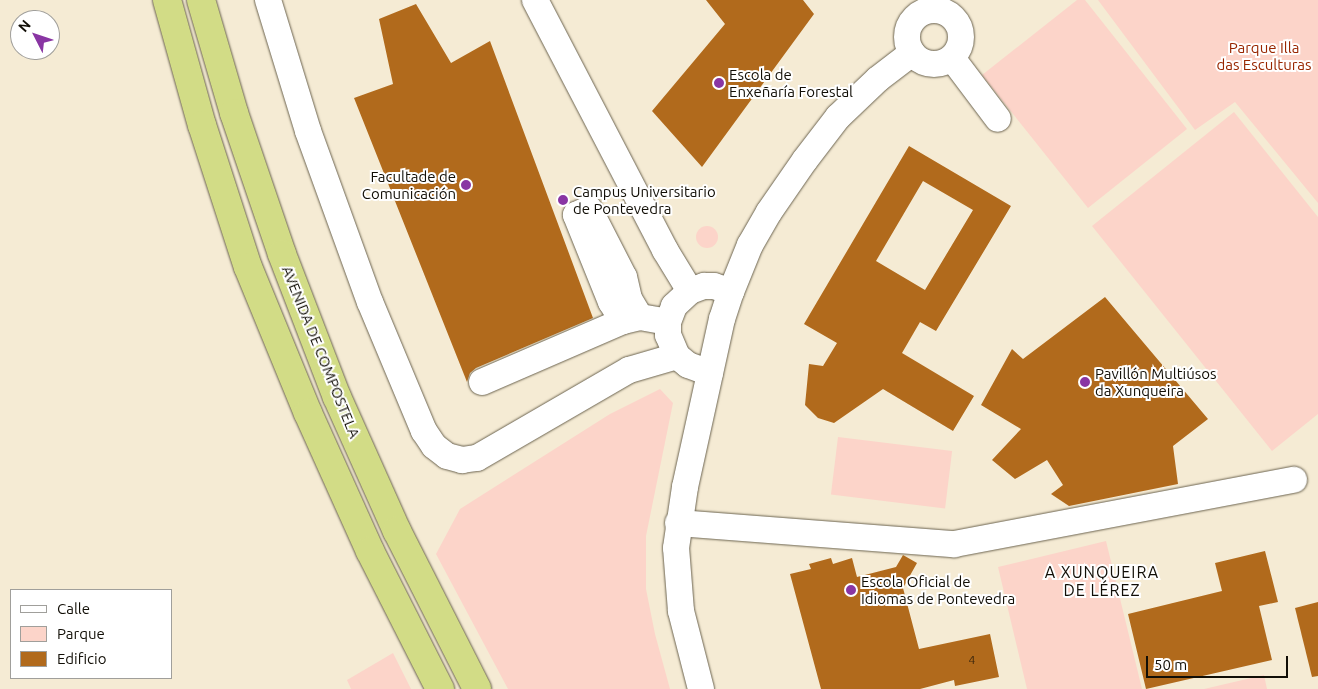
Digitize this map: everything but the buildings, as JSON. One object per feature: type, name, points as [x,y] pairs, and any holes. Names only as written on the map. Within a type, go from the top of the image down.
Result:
[{"type":"highway","points":[[167,0],[202,125],[248,267],[308,412],[370,551],[440,689]]},
{"type":"highway","name":"AVENIDA DE COMPOSTELA","points":[[200,0],[234,113],[282,254],[337,396],[398,531],[477,689]]},
{"type":"street","points":[[268,0],[308,131],[370,302],[424,431],[434,446],[447,456],[462,460],[477,458],[629,370],[677,356]]},
{"type":"street","points":[[535,0],[665,250],[690,291]]},
{"type":"street","points":[[910,9],[922,13],[938,10],[952,17],[961,32],[960,42],[952,58],[944,62],[926,63],[912,53],[907,38],[911,23],[910,9]]},
{"type":"street","points":[[701,689],[681,611],[677,580],[678,523],[710,373],[731,292],[750,246],[769,212],[805,160],[838,117],[878,79],[912,53]]},
{"type":"street","points":[[952,58],[998,119]]},
{"type":"street","points":[[710,373],[688,365],[677,356],[668,335],[668,322],[674,306],[690,291],[704,286],[714,286],[731,292]]},
{"type":"street","points":[[482,382],[631,319],[668,322]]},
{"type":"street","points":[[678,523],[954,544],[1294,480]]},
{"type":"green space","points":[[1077,0],[1085,0],[1187,129],[1088,208],[982,75]]},
{"type":"green space","name":"Parque Illa das Esculturas","points":[[1098,0],[1318,0],[1318,203],[1235,102],[1195,130]]},
{"type":"green space","points":[[1234,112],[1318,217],[1318,414],[1272,451],[1092,226]]},
{"type":"green space","points":[[703,226],[711,226],[718,233],[718,241],[711,248],[703,248],[696,241],[696,233]]},
{"type":"green space","points":[[660,389],[673,403],[646,536],[646,589],[655,634],[670,689],[508,689],[436,554],[460,509],[610,414]]},
{"type":"green space","points":[[838,437],[952,451],[945,509],[831,495]]},
{"type":"green space","points":[[1106,541],[1142,689],[1027,689],[998,567]]},
{"type":"green space","points":[[393,653],[411,689],[351,689],[347,680]]},
{"type":"green space","points":[[1264,675],[1267,689],[1204,689]]},
{"type":"place","name":"Escola de Enxeñaría Forestal","points":[[719,83]]},
{"type":"place","name":"Facultade de Comunicación","points":[[466,185]]},
{"type":"place","name":"Campus Universitario de Pontevedra","points":[[563,200]]},
{"type":"place","name":"Pavillón Multiúsos da Xunqueira","points":[[1085,382]]},
{"type":"place","name":"Escola Oficial de Idiomas de Pontevedra","points":[[851,590]]},
{"type":"district","name":"A XUNQUEIRA DE LÉREZ","points":[[1102,581]]}]
